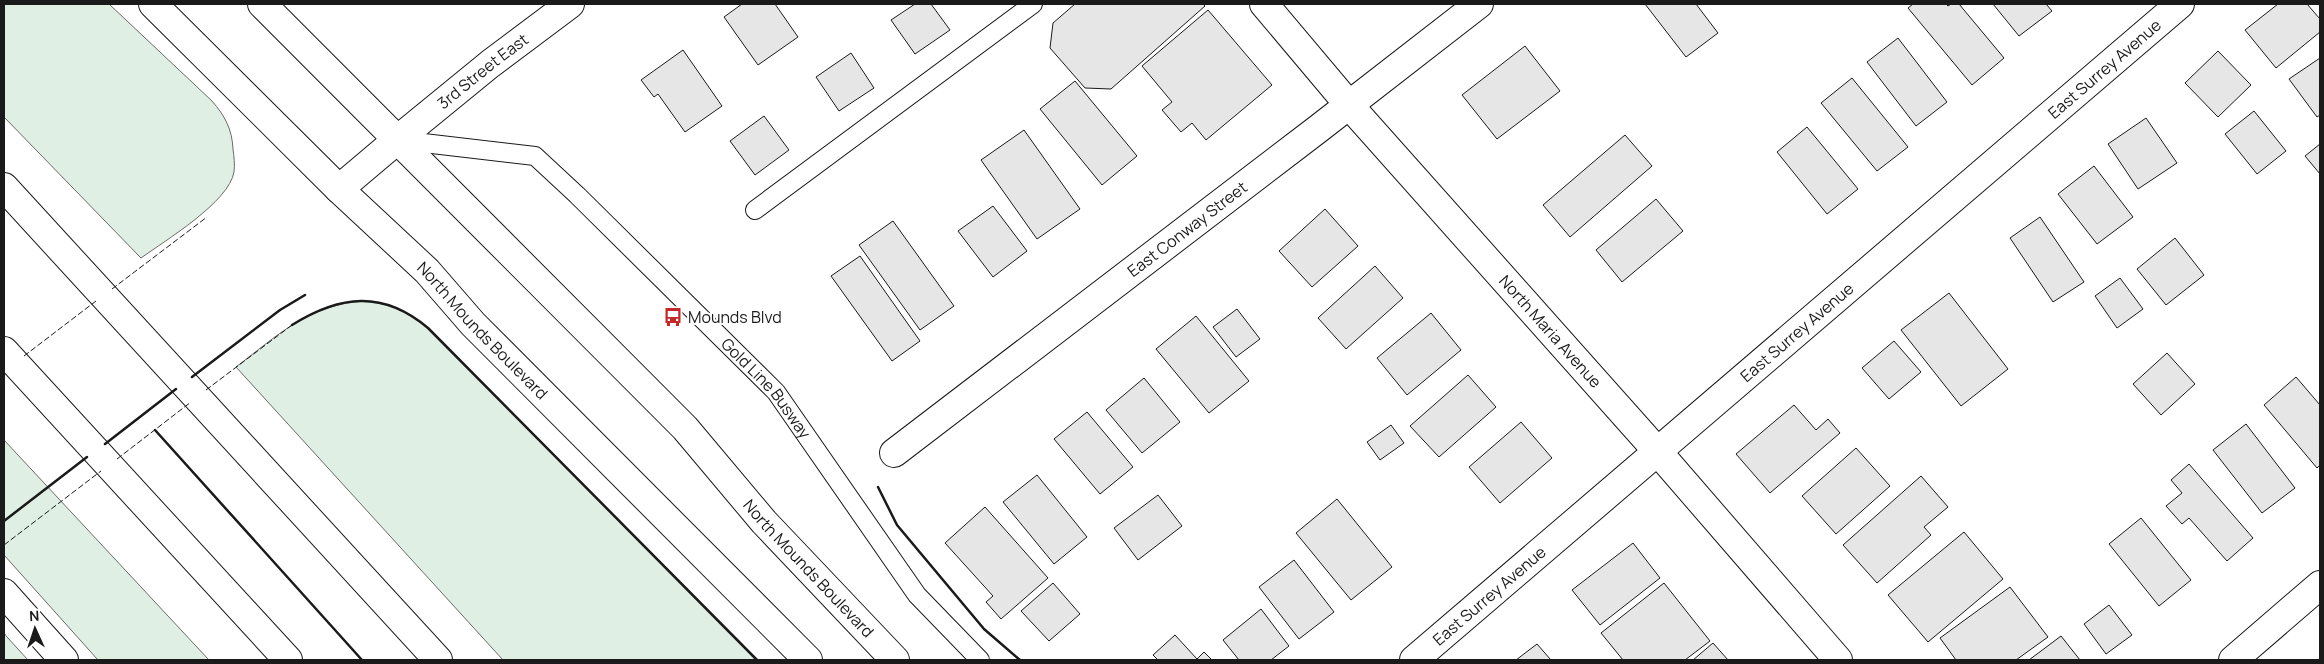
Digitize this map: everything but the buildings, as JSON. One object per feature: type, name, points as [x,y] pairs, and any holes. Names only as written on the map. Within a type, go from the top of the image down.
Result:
[{"type":"main road","name":"North Mounds Boulevard","points":[[153,4],[339,189],[427,271],[472,324],[808,660]]},
{"type":"main road","name":"North Mounds Boulevard","points":[[262,4],[686,428],[764,522],[894,660]]},
{"type":"main road","name":"3rd Street East","points":[[339,189],[490,64],[570,4]]},
{"type":"main road","name":"North Maria Avenue","points":[[1264,4],[1349,105],[1658,452],[1838,660]]},
{"type":"main road","name":"East Conway Street","points":[[894,452],[1479,4]]},
{"type":"main road","name":"East Surrey Avenue","points":[[1414,660],[2180,4]]},
{"type":"main road","points":[[4,186],[438,660]]},
{"type":"main road","points":[[4,351],[288,660]]},
{"type":"main road","points":[[2233,660],[2320,585]]},
{"type":"main road","points":[[4,593],[64,660]]},
{"type":"lane","points":[[755,210],[1033,4]]},
{"type":"lane","name":"Gold Line Busway","points":[[398,140],[534,156],[577,195],[776,392],[917,595],[980,660]]},
{"type":"green space","points":[[4,4],[109,4],[212,101],[221,112],[231,135],[234,172],[230,184],[221,196],[195,220],[141,258],[4,117]]},
{"type":"green space","points":[[362,301],[398,309],[428,328],[757,660],[503,660],[236,367],[280,333],[309,316],[325,309]]},
{"type":"green space","points":[[4,440],[209,660],[98,660],[4,555]]},
{"type":"green space","points":[[4,633],[7,637],[28,660],[4,660]]},
{"type":"fence","points":[[112,289],[207,217]]},
{"type":"fence","points":[[24,356],[96,301]]},
{"type":"fence","points":[[206,390],[292,325]]},
{"type":"fence","points":[[117,459],[191,402]]},
{"type":"fence","points":[[4,545],[101,471]]},
{"type":"wall","points":[[192,377],[280,310],[305,295]]},
{"type":"wall","points":[[292,325],[327,307],[361,301],[378,302],[395,307],[428,328],[757,660]]},
{"type":"wall","points":[[105,444],[176,389]]},
{"type":"wall","points":[[155,430],[362,660]]},
{"type":"wall","points":[[4,521],[87,457]]},
{"type":"wall","points":[[878,487],[897,525],[984,629],[1020,660]]},
{"type":"place","name":"Mounds Blvd","points":[[673,317]]}]
